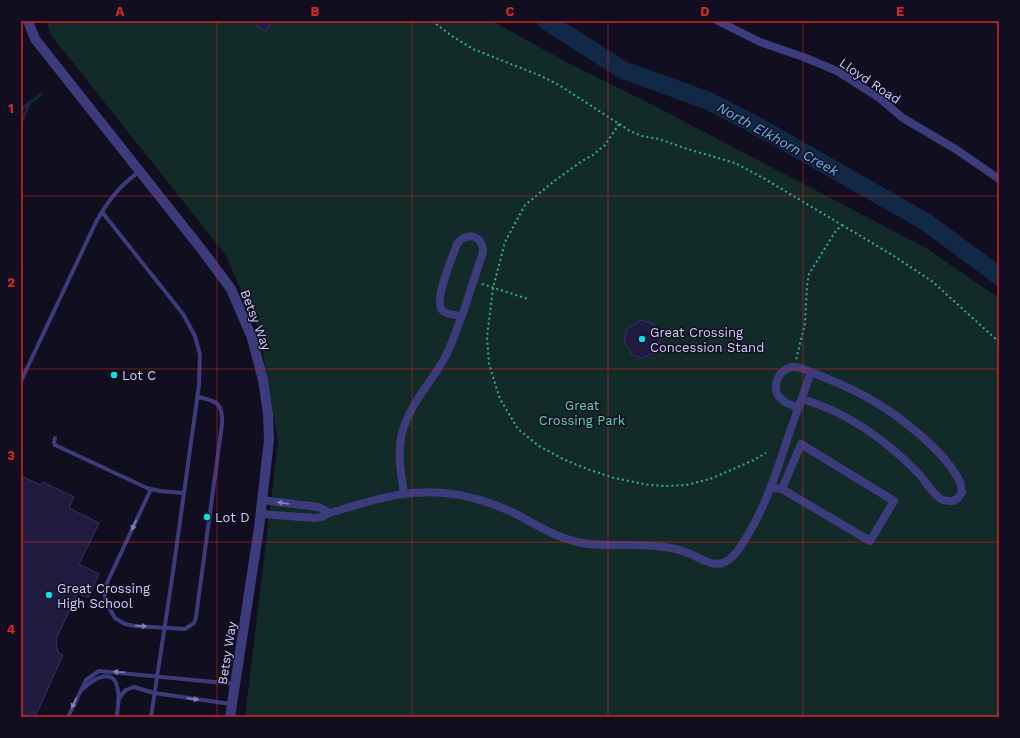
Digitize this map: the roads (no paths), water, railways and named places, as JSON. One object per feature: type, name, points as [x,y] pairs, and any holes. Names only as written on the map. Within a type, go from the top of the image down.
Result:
[{"type":"street","name":"Betsy Way","points":[[28,21],[35,39],[202,250],[230,290],[252,338],[263,380],[268,414],[269,440],[261,514],[230,717]]},
{"type":"street","name":"Lloyd Road","points":[[718,21],[760,42],[806,58],[837,71],[879,98],[903,118],[956,150],[999,179]]},
{"type":"street","points":[[404,494],[400,459],[402,434],[408,414],[416,399],[443,360],[461,316],[483,252],[483,245],[480,239],[475,236],[461,238],[457,244],[439,299],[440,307],[443,311],[461,316]]},
{"type":"street","points":[[799,407],[780,399],[776,389],[776,381],[778,376],[784,370],[793,367],[801,368],[840,384],[874,402],[904,423],[944,459],[954,471],[960,482],[962,492],[958,498],[953,501],[941,499],[902,457],[859,424],[833,410],[802,398]]},
{"type":"street","points":[[261,514],[314,518],[322,517],[329,513],[389,496],[421,492],[451,494],[487,501],[520,516],[545,530],[577,542],[607,545],[648,545],[670,548],[691,554],[706,563],[716,565],[724,563],[731,559],[738,551],[758,518],[771,488],[811,372]]},
{"type":"street","points":[[771,488],[782,489],[870,541],[894,501],[801,444],[782,489]]},
{"type":"street","points":[[262,500],[319,507],[329,513]]},
{"type":"street","points":[[297,517],[298,505]]},
{"type":"lane","points":[[21,381],[102,212],[126,180],[140,171]]},
{"type":"lane","points":[[102,212],[180,310],[195,336],[200,355],[200,385],[151,717]]},
{"type":"lane","points":[[151,489],[106,585],[105,597],[112,614],[121,622],[135,626],[185,629],[194,623],[197,610],[223,417],[221,408],[217,403],[212,400],[198,397]]},
{"type":"lane","points":[[55,438],[55,445],[135,483],[151,489],[184,493]]},
{"type":"lane","points":[[68,717],[86,680],[99,671],[235,684]]},
{"type":"lane","points":[[81,690],[90,682],[100,677],[105,676],[113,680],[117,684],[119,692],[116,717]]},
{"type":"lane","points":[[118,701],[122,694],[132,687],[154,693],[232,704]]},
{"type":"waterway","points":[[71,32],[78,21]]},
{"type":"waterway","name":"North Elkhorn Creek","points":[[546,21],[623,70],[709,101],[759,127],[926,222],[999,276]]},
{"type":"waterway","points":[[21,109],[40,95]]},
{"type":"waterway","points":[[21,123],[30,102]]},
{"type":"place","name":"Great Crossing Concession Stand","points":[[642,339]]},
{"type":"place","name":"Lot C","points":[[114,375]]},
{"type":"place","name":"Lot D","points":[[207,517]]},
{"type":"place","name":"Great Crossing High School","points":[[49,595]]},
{"type":"park label","name":"Great Crossing Park","points":[[582,412]]}]
